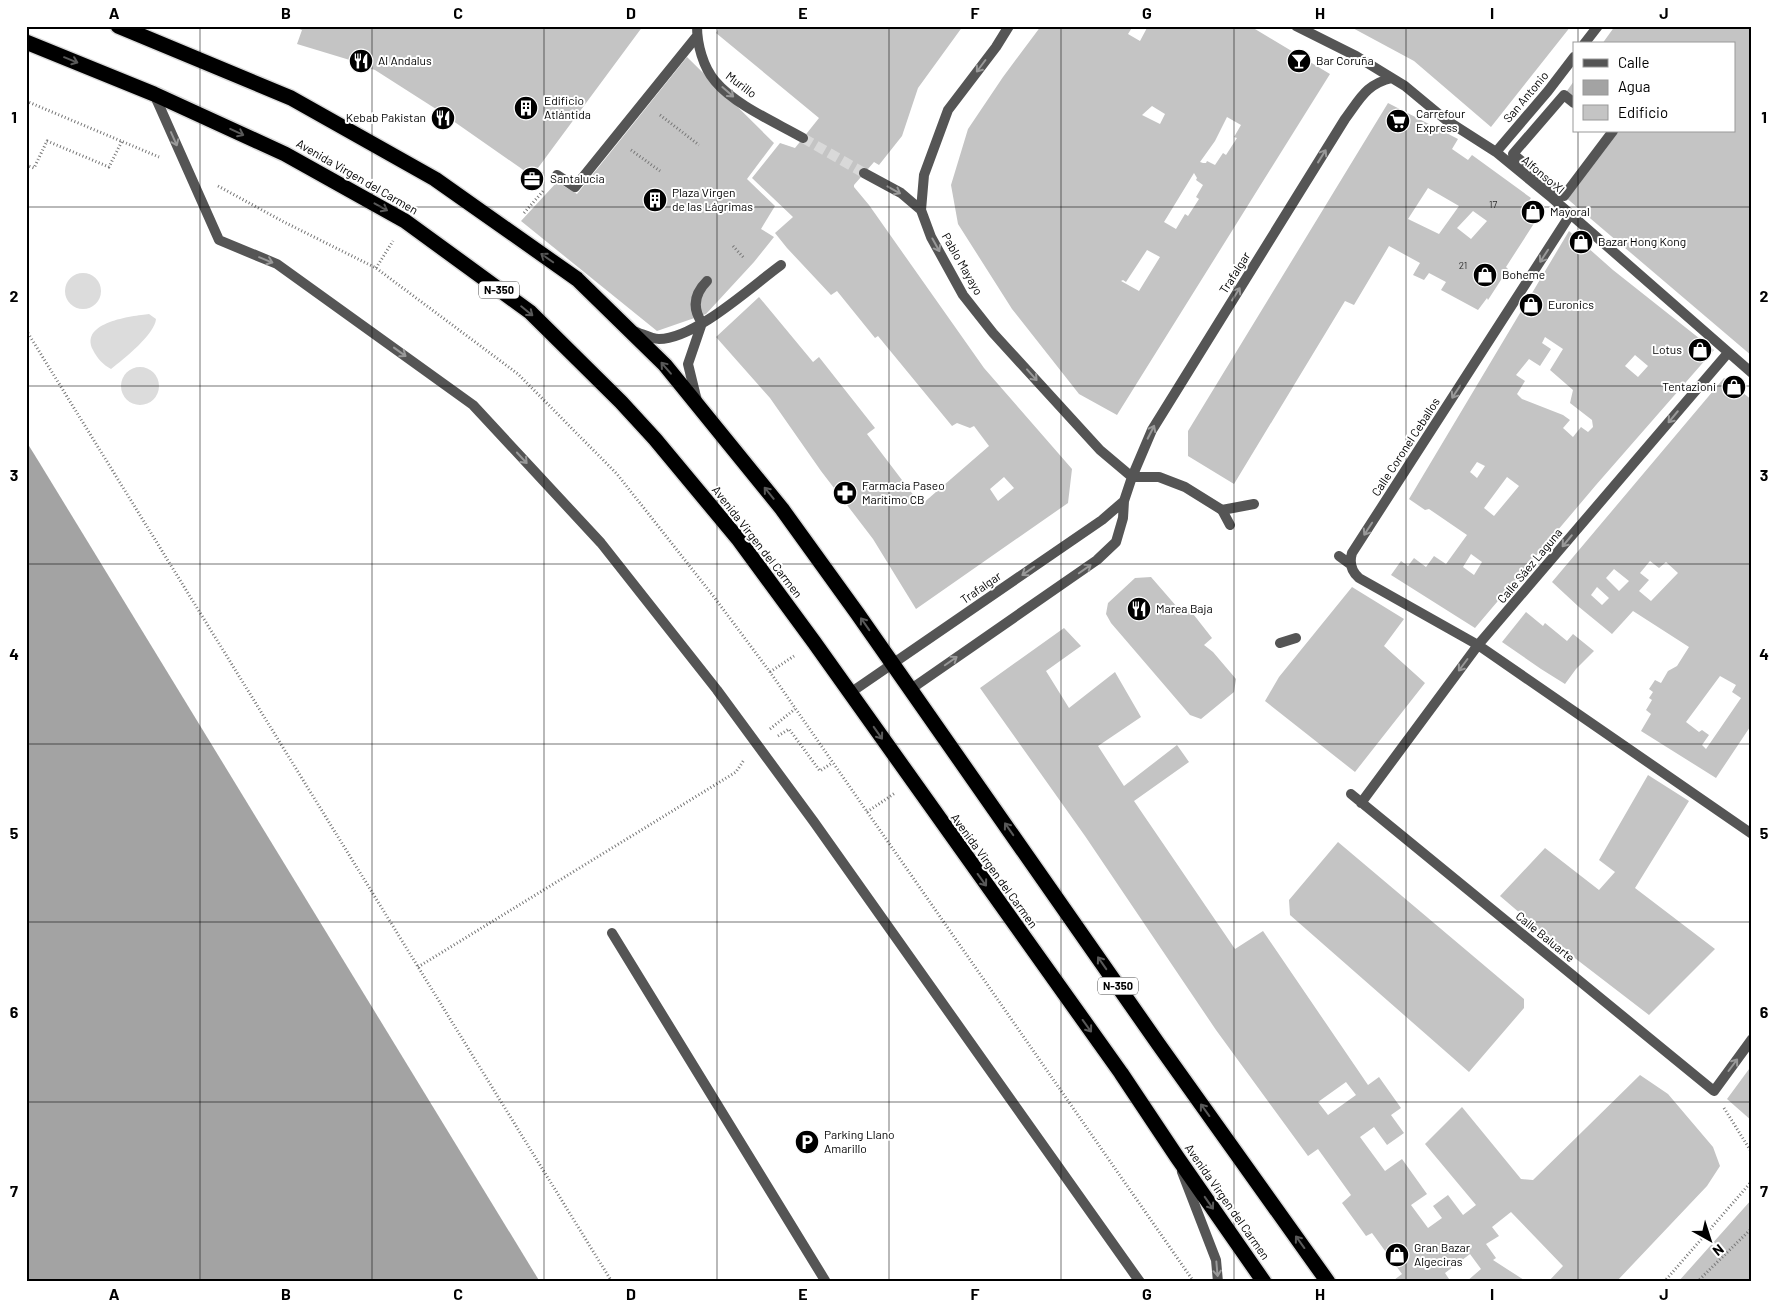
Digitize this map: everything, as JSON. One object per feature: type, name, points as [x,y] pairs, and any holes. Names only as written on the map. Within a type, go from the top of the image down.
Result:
[{"type":"highway","name":"N-350","points":[[118,26],[291,98],[435,179],[577,279],[664,365],[782,510],[894,664],[1153,1037],[1328,1282]]},
{"type":"highway","name":"Avenida Virgen del Carmen","points":[[26,42],[154,94],[285,154],[406,221],[530,312],[655,439],[739,540],[814,642],[1121,1073],[1264,1282]]},
{"type":"street","name":"Pablo Mayayo","points":[[1009,26],[996,47],[948,110],[924,175],[921,210],[931,237],[963,294],[975,310],[1100,450],[1132,477]]},
{"type":"street","name":"Alfonso XI","points":[[1296,26],[1356,56],[1405,86],[1446,120],[1496,152],[1752,374]]},
{"type":"street","points":[[1586,42],[1598,26]]},
{"type":"street","points":[[557,175],[575,187],[697,31]]},
{"type":"street","name":"Murillo","points":[[697,31],[702,57],[715,80],[737,100],[803,138]]},
{"type":"street","name":"San Antonio","points":[[1496,152],[1573,58]]},
{"type":"street","name":"Trafalgar","points":[[911,689],[1097,560],[1116,542],[1123,518],[1124,500],[1152,430],[1345,119],[1365,92],[1378,81],[1392,78]]},
{"type":"street","points":[[154,94],[219,240],[277,264],[473,405],[601,543],[717,690],[814,822],[1140,1282]]},
{"type":"street","points":[[1573,102],[1564,95],[1513,154],[1564,196],[1611,132]]},
{"type":"street","points":[[864,173],[901,193],[921,210]]},
{"type":"street","name":"Calle Coronel Ceballos","points":[[1350,564],[1352,553],[1570,215]]},
{"type":"street","points":[[628,330],[659,339],[683,334],[702,323],[781,265]]},
{"type":"street","points":[[702,323],[697,316],[696,296],[700,288],[707,281]]},
{"type":"street","points":[[698,406],[688,364],[702,323]]},
{"type":"street","name":"Calle Sáez Laguna","points":[[1361,803],[1478,645],[1727,354]]},
{"type":"street","points":[[1132,477],[1158,477],[1186,487],[1222,510],[1230,525]]},
{"type":"street","name":"Trafalgar","points":[[850,693],[1102,520],[1124,500]]},
{"type":"street","points":[[1222,510],[1254,504]]},
{"type":"street","points":[[1340,556],[1350,564],[1358,578],[1478,645],[1752,834]]},
{"type":"street","points":[[1280,643],[1296,638]]},
{"type":"street","name":"Calle Baluarte","points":[[1351,794],[1714,1091]]},
{"type":"street","points":[[612,933],[826,1282]]},
{"type":"street","points":[[1714,1091],[1752,1039]]},
{"type":"street","points":[[1177,1157],[1216,1260],[1218,1282]]},
{"type":"path","points":[[643,102],[699,145]]},
{"type":"path","points":[[615,137],[660,171]]},
{"type":"path","points":[[26,165],[34,168],[47,141],[109,167],[122,141]]},
{"type":"path","points":[[509,231],[557,175]]},
{"type":"path","points":[[733,246],[744,258]]},
{"type":"path","points":[[26,330],[612,1282]]},
{"type":"path","points":[[418,966],[736,772],[756,743],[771,727],[795,709]]},
{"type":"path","points":[[771,727],[778,736],[789,729],[820,771],[832,763]]},
{"type":"path","points":[[1714,1091],[1752,1153]]},
{"type":"path","points":[[1664,1282],[1752,1181]]},
{"type":"path","points":[[1697,1282],[1752,1228]]},
{"type":"shaded area","points":[[83,273],[90,274],[96,278],[100,284],[100,298],[96,304],[90,308],[83,309],[76,308],[70,304],[66,298],[65,291],[66,284],[70,278],[76,274]]},
{"type":"shaded area","points":[[149,314],[156,319],[154,325],[145,339],[131,353],[111,369],[98,358],[93,350],[91,340],[93,333],[109,322]]},
{"type":"shaded area","points":[[140,367],[147,368],[153,373],[158,379],[158,393],[153,399],[147,404],[140,405],[133,404],[127,399],[122,393],[121,386],[122,379],[127,373],[133,368]]},
{"type":"water","points":[[26,441],[39,462],[540,1282],[26,1282]]},
{"type":"building","points":[[292,26],[643,26],[532,176],[436,109],[375,70],[362,66],[363,64],[297,44],[302,30]]},
{"type":"building","points":[[720,26],[963,26],[918,88],[902,136],[879,165],[874,162],[854,187],[869,205],[984,368],[1072,469],[1068,503],[916,609],[873,539],[821,471],[770,398],[716,337],[759,297],[813,362],[819,357],[875,428],[867,434],[921,505],[989,446],[974,426],[970,428],[957,423],[952,426],[878,336],[875,338],[837,291],[831,295],[775,233],[793,217],[752,178],[780,143],[795,148],[819,118],[716,33]],"holes":[[[1004,477],[1014,488],[998,501],[990,489]]]},
{"type":"building","points":[[1041,26],[1133,26],[1128,34],[1140,41],[1148,26],[1250,26],[1330,74],[1117,415],[1079,394],[1012,309],[958,224],[951,185],[968,129],[1003,77]],"holes":[[[1152,106],[1165,114],[1160,124],[1142,115]],[[1227,117],[1241,125],[1234,137],[1237,138],[1226,155],[1223,153],[1215,165],[1207,161],[1206,163],[1200,162],[1215,141]],[[1194,173],[1197,178],[1196,180],[1203,185],[1196,197],[1199,199],[1188,216],[1185,214],[1176,229],[1164,222]],[[1147,250],[1160,257],[1139,291],[1121,281],[1126,282]]]},
{"type":"building","points":[[1349,26],[1571,26],[1491,127],[1414,61]]},
{"type":"building","points":[[1615,26],[1752,26],[1752,356],[1564,196],[1612,132],[1736,132],[1736,42],[1603,42]]},
{"type":"building","name":"Plaza Virgen de las Lágrimas","points":[[687,57],[774,143],[747,179],[775,206],[761,229],[774,237],[754,262],[706,314],[657,331],[521,221],[557,182],[577,194]]},
{"type":"building","points":[[1573,82],[1573,102],[1564,95]]},
{"type":"building","points":[[1388,103],[1458,139],[1452,149],[1468,160],[1472,155],[1531,198],[1528,202],[1542,211],[1506,267],[1508,269],[1488,300],[1487,298],[1478,310],[1441,290],[1446,282],[1429,273],[1424,280],[1413,275],[1420,263],[1389,246],[1354,305],[1345,301],[1234,484],[1188,456],[1188,431]],"holes":[[[1428,188],[1459,206],[1439,234],[1408,219]],[[1473,211],[1487,221],[1471,239],[1457,228]]]},
{"type":"building","points":[[1569,231],[1613,270],[1714,350],[1475,628],[1391,575],[1401,561],[1408,566],[1414,558],[1426,567],[1434,556],[1446,564],[1467,535],[1429,509],[1425,510],[1409,499]],"holes":[[[1545,337],[1563,349],[1550,370],[1573,390],[1570,403],[1592,420],[1593,427],[1588,432],[1581,427],[1573,437],[1563,428],[1570,420],[1563,415],[1522,399],[1517,394],[1525,381],[1516,375],[1529,359],[1540,366],[1551,349],[1542,343]],[[1635,355],[1648,366],[1638,377],[1625,366]],[[1477,462],[1485,466],[1477,478],[1470,472]],[[1507,477],[1519,486],[1494,516],[1484,508]],[[1471,554],[1482,562],[1474,575],[1463,567]]]},
{"type":"building","points":[[1724,378],[1752,400],[1752,724],[1716,778],[1641,731],[1651,714],[1646,710],[1652,700],[1649,698],[1653,692],[1649,689],[1655,680],[1661,683],[1668,671],[1677,666],[1689,647],[1633,611],[1612,634],[1552,582]],"holes":[[[1650,561],[1659,568],[1666,562],[1678,573],[1651,601],[1639,591],[1649,580],[1640,573]],[[1614,569],[1629,581],[1619,591],[1606,578]],[[1597,587],[1609,598],[1602,605],[1591,595]],[[1720,676],[1736,685],[1732,692],[1741,698],[1706,749],[1702,745],[1709,735],[1702,730],[1699,732],[1686,722]]]},
{"type":"building","points":[[1151,577],[1184,615],[1190,610],[1212,638],[1204,645],[1213,652],[1236,679],[1234,692],[1201,719],[1190,715],[1111,623],[1106,614],[1108,603],[1135,578]]},
{"type":"building","points":[[1352,587],[1404,619],[1384,646],[1425,683],[1355,772],[1265,701],[1279,677]]},
{"type":"building","points":[[1526,612],[1543,626],[1545,623],[1567,641],[1573,634],[1594,651],[1576,669],[1565,684],[1502,642]]},
{"type":"building","points":[[1064,628],[1081,646],[1046,671],[1069,708],[1115,672],[1141,717],[1098,746],[1124,786],[1177,745],[1189,762],[1134,801],[1235,949],[1263,931],[1368,1085],[1379,1077],[1401,1108],[1391,1115],[1404,1133],[1387,1145],[1374,1127],[1360,1137],[1385,1171],[1402,1159],[1427,1194],[1411,1205],[1428,1228],[1442,1218],[1433,1206],[1448,1195],[1463,1215],[1476,1205],[1425,1144],[1462,1107],[1521,1179],[1533,1180],[1640,1075],[1668,1094],[1713,1147],[1720,1166],[1707,1186],[1616,1282],[1548,1282],[1563,1266],[1511,1212],[1492,1227],[1499,1236],[1486,1244],[1496,1258],[1493,1260],[1527,1282],[1466,1282],[1481,1269],[1470,1254],[1445,1273],[1451,1282],[1396,1282],[1394,1280],[1402,1274],[1372,1233],[1366,1236],[1342,1203],[1351,1195],[1318,1149],[1308,1156],[1216,1030],[1085,836],[980,688]],"holes":[[[1346,1082],[1356,1095],[1328,1115],[1318,1102]]]},
{"type":"building","points":[[1648,775],[1689,801],[1635,888],[1715,949],[1649,1015],[1554,942],[1500,896],[1545,848],[1599,890],[1615,872],[1599,860]]},
{"type":"building","points":[[1338,842],[1524,999],[1524,1008],[1469,1072],[1290,915],[1289,900]]},
{"type":"building","points":[[1752,1065],[1752,1121],[1727,1099]]},
{"type":"building","points":[[1752,1199],[1752,1282],[1678,1282]]},
{"type":"tunnel","points":[[803,138],[864,173]]},
{"type":"place","name":"Al Andalus","points":[[361,61]]},
{"type":"place","name":"Bar Coruña","points":[[1299,61]]},
{"type":"place","name":"Edificio Atlántida","points":[[526,108]]},
{"type":"place","name":"Kebab Pakistan","points":[[443,118]]},
{"type":"place","name":"Carrefour Express","points":[[1398,121]]},
{"type":"place","name":"Santalucia","points":[[532,179]]},
{"type":"place","name":"Plaza Virgen de las Lágrimas","points":[[655,200]]},
{"type":"place","name":"Mayoral","points":[[1533,212]]},
{"type":"place","name":"Bazar Hong Kong","points":[[1581,242]]},
{"type":"place","name":"Boheme","points":[[1485,275]]},
{"type":"place","name":"Euronics","points":[[1531,305]]},
{"type":"place","name":"Lotus","points":[[1700,350]]},
{"type":"place","name":"Tentazioni","points":[[1734,387]]},
{"type":"place","name":"Farmacia Paseo Marítimo CB","points":[[845,493]]},
{"type":"place","name":"Marea Baja","points":[[1139,609]]},
{"type":"place","name":"Parking Llano Amarillo","points":[[807,1142]]},
{"type":"place","name":"Gran Bazar Algeciras","points":[[1397,1255]]}]
